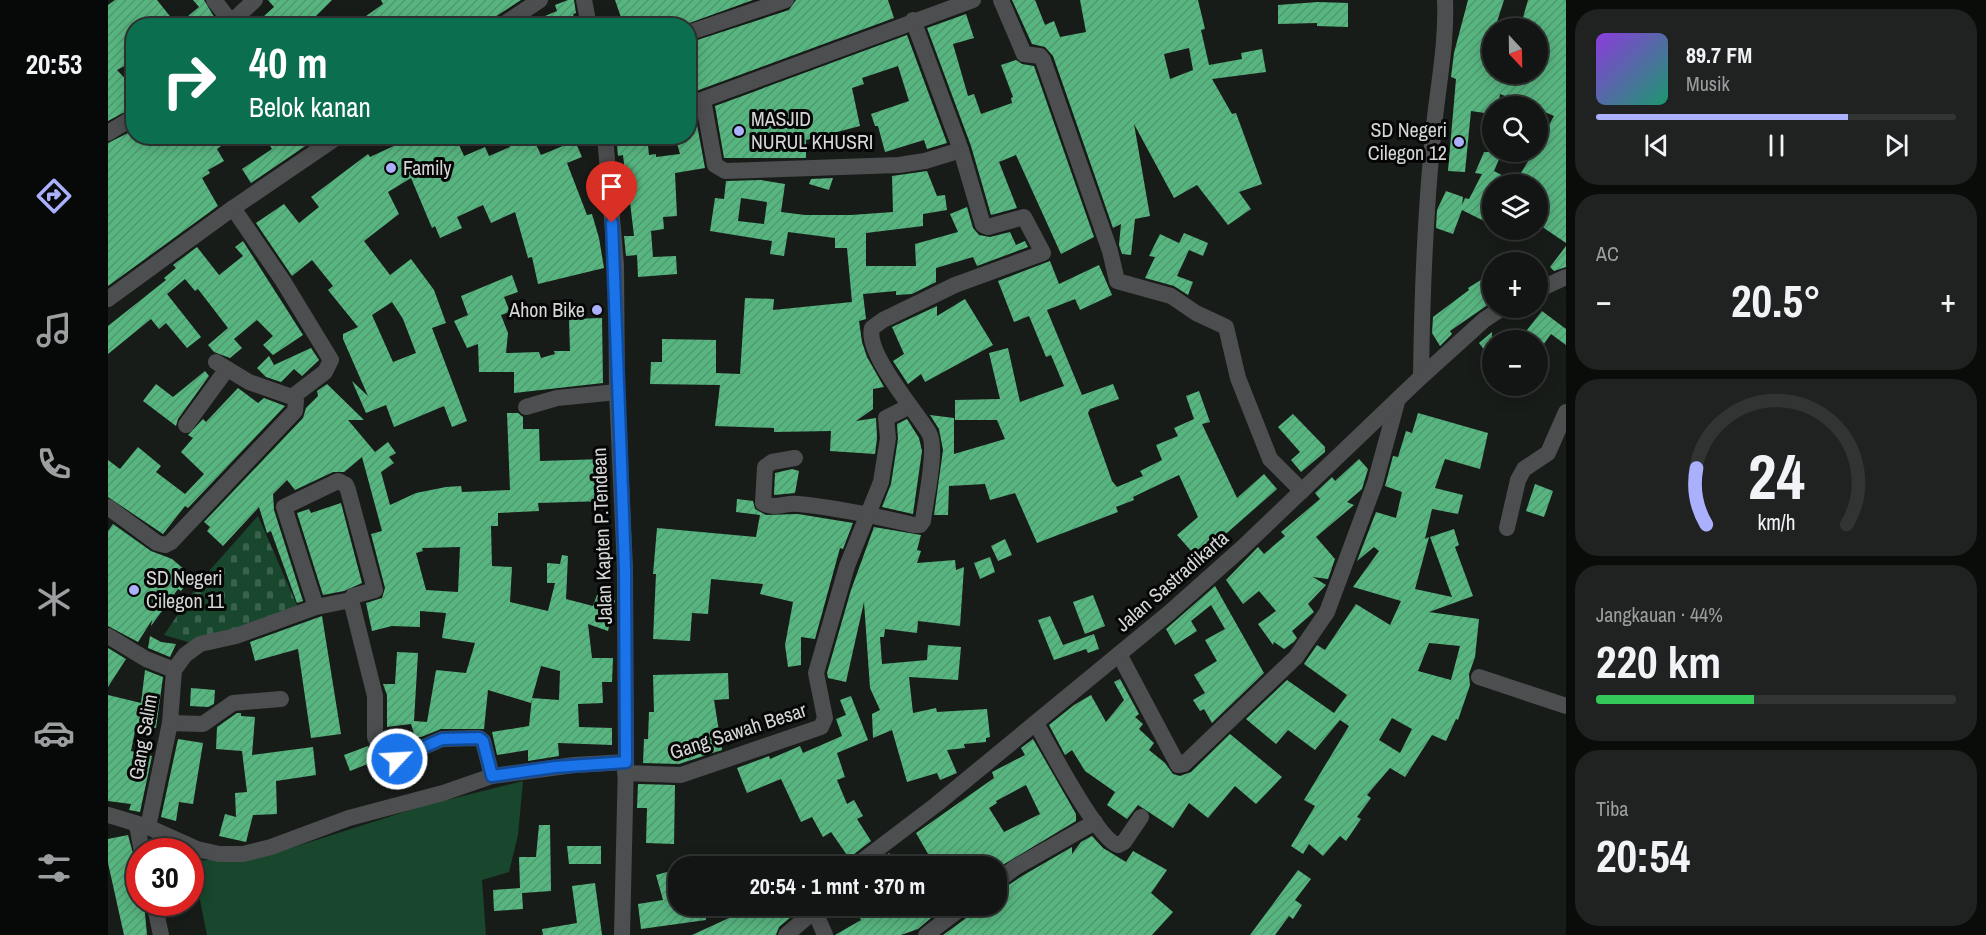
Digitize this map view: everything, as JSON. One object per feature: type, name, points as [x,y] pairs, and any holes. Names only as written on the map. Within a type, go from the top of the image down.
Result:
[{"type":"street","points":[[214,0],[227,18]]},
{"type":"street","points":[[237,18],[255,0]]},
{"type":"street","points":[[513,18],[540,0]]},
{"type":"street","points":[[584,0],[587,18]]},
{"type":"street","points":[[696,30],[786,0]]},
{"type":"street","points":[[961,150],[925,161],[899,165],[725,171],[715,165],[696,103],[913,20],[973,0]]},
{"type":"street","points":[[1001,0],[1024,54],[1040,56],[1043,60],[1110,251],[1114,276],[1122,284],[1171,296],[1196,313],[1226,327],[1238,378],[1270,459],[1302,491]]},
{"type":"street","points":[[1421,377],[1423,259],[1433,135],[1446,30],[1445,0]]},
{"type":"street","points":[[795,458],[772,462],[765,467],[763,502],[782,507],[798,504],[867,514],[920,525],[923,521],[932,441],[891,380],[872,341],[871,333],[876,324],[955,285],[1043,253],[1024,217],[988,227],[983,225],[961,150],[913,20]]},
{"type":"street","points":[[108,133],[126,122]]},
{"type":"street","points":[[108,298],[326,144]]},
{"type":"street","name":"Jalan Kapten P.Tendean","points":[[606,144],[616,265],[617,392],[625,569],[626,768],[622,935]]},
{"type":"street","points":[[233,208],[283,281],[331,360],[325,372],[292,397]]},
{"type":"street","points":[[1548,285],[1566,277]]},
{"type":"street","name":"Jalan Sastradikarta","points":[[868,856],[937,804],[1169,613],[1302,491],[1421,377],[1490,318]]},
{"type":"street","points":[[108,507],[157,543],[165,545],[171,542],[292,417],[297,406],[292,397],[249,382],[222,366],[186,425]]},
{"type":"street","points":[[526,407],[557,398],[617,392]]},
{"type":"street","points":[[1119,654],[1178,765],[1184,764],[1296,657],[1327,612],[1376,483],[1397,402]]},
{"type":"street","name":"Gang Sawah Besar","points":[[108,815],[142,826],[197,849],[219,854],[243,854],[271,847],[319,827],[443,793],[492,776],[555,767],[626,768],[681,775],[821,727],[825,718],[816,673],[847,566],[881,482],[888,438],[886,415],[910,406]]},
{"type":"street","points":[[1507,528],[1518,480],[1524,469],[1548,453],[1566,412]]},
{"type":"street","name":"Gang Salim","points":[[142,826],[170,723],[174,670],[185,656],[200,644],[236,636],[316,607],[351,600],[353,596],[375,588],[348,490],[345,485],[338,482],[284,507],[316,607]]},
{"type":"street","points":[[351,600],[375,696],[375,737],[386,760],[394,760],[442,739],[479,738],[483,741],[492,776]]},
{"type":"street","points":[[108,636],[146,659],[174,670]]},
{"type":"street","points":[[1479,677],[1566,706]]},
{"type":"street","points":[[170,723],[203,724],[232,703],[281,699]]},
{"type":"street","points":[[1036,723],[1095,822],[1110,841],[1118,845],[1124,842],[1141,817]]},
{"type":"street","points":[[1007,874],[1095,822]]},
{"type":"street","points":[[142,826],[142,838]]},
{"type":"street","points":[[157,916],[161,935]]},
{"type":"street","points":[[786,935],[809,916]]},
{"type":"street","points":[[819,916],[825,935]]},
{"type":"street","points":[[926,935],[951,916]]},
{"type":"green space","points":[[258,516],[300,612],[209,648],[164,635],[202,579]]},
{"type":"green space","points":[[523,781],[518,835],[509,872],[482,880],[486,935],[207,935],[203,916],[204,860],[266,856],[423,806]]},
{"type":"building","points":[[115,0],[157,0],[171,18],[126,18],[126,65],[117,70],[126,80],[126,111],[108,121],[108,5]]},
{"type":"building","points":[[193,0],[204,0],[215,18],[186,18],[199,7]]},
{"type":"building","points":[[268,0],[332,0],[314,18],[262,18],[274,7]]},
{"type":"building","points":[[381,0],[521,0],[495,18],[363,18],[383,4]]},
{"type":"building","points":[[574,0],[574,18],[540,18],[557,11],[555,5]]},
{"type":"building","points":[[615,0],[753,0],[696,21],[696,18],[621,18]]},
{"type":"building","points":[[796,0],[888,0],[894,18],[696,91],[696,40],[789,10]]},
{"type":"building","points":[[1012,0],[1035,0],[1045,25],[1054,21],[1060,37],[1086,32],[1080,0],[1198,0],[1205,29],[1201,30],[1209,65],[1242,59],[1241,53],[1262,49],[1266,72],[1212,79],[1232,114],[1236,113],[1262,184],[1239,192],[1251,209],[1228,225],[1197,185],[1174,198],[1134,124],[1150,216],[1135,219],[1131,255],[1122,254],[1119,245],[1121,224],[1113,228],[1053,56],[1045,47],[1032,44]],"holes":[[[1189,48],[1193,70],[1170,79],[1164,54]]]},
{"type":"building","points":[[1468,0],[1504,0],[1498,18],[1482,18],[1482,84],[1548,84],[1548,18],[1523,18],[1528,0],[1566,0],[1566,243],[1548,231],[1548,174],[1520,174],[1528,162],[1548,162],[1548,127],[1554,116],[1548,113],[1548,96],[1500,94],[1500,96],[1482,96],[1482,113],[1471,111],[1465,172],[1448,171],[1456,79],[1451,77],[1454,53]]},
{"type":"building","points":[[1318,2],[1348,3],[1348,27],[1317,26],[1317,23],[1278,24],[1278,5]]},
{"type":"building","points":[[966,14],[974,38],[953,44],[968,96],[974,94],[981,114],[1012,103],[1011,98],[1013,97],[1001,65],[1016,60],[1022,64],[1034,66],[1094,237],[1061,254],[1016,155],[999,162],[1017,208],[991,215],[971,146],[927,28]]},
{"type":"building","points":[[907,35],[947,143],[927,149],[924,140],[885,152],[878,126],[875,126],[871,114],[909,101],[898,66],[862,78],[864,84],[852,88],[860,126],[806,140],[806,158],[724,158],[715,106]]},
{"type":"building","points":[[696,119],[705,168],[675,173],[677,216],[663,217],[664,229],[651,231],[653,257],[676,256],[677,274],[638,277],[637,255],[626,256],[624,236],[634,236],[630,202],[624,203],[622,182],[626,181],[623,155],[618,156],[617,144],[648,144],[649,155],[656,154],[656,157],[680,154],[677,144],[696,144]]},
{"type":"building","points":[[126,134],[126,144],[224,144],[217,149],[224,161],[208,170],[210,173],[202,178],[218,206],[108,286],[108,143]]},
{"type":"building","points":[[269,144],[308,144],[251,183],[242,169],[272,149]]},
{"type":"building","points":[[398,144],[459,144],[464,156],[485,147],[489,156],[510,147],[509,144],[536,144],[541,155],[568,144],[576,144],[582,157],[567,163],[587,215],[592,214],[604,268],[538,284],[532,257],[528,258],[515,212],[491,223],[483,205],[457,217],[462,228],[440,238],[435,226],[432,228],[411,178],[388,192],[399,214],[364,241],[390,275],[411,259],[434,290],[446,323],[432,328],[467,421],[452,427],[444,406],[394,427],[386,405],[366,413],[352,381],[368,396],[343,339],[343,334],[358,327],[328,290],[333,286],[312,260],[292,276],[256,223],[284,204],[299,223],[319,207],[311,197],[368,154],[370,157]],"holes":[[[392,302],[403,319],[416,353],[393,362],[372,315]]]},
{"type":"building","points":[[1482,157],[1482,162],[1498,162],[1494,171],[1500,174],[1475,173]]},
{"type":"building","points":[[927,171],[937,196],[945,195],[947,210],[923,214],[923,226],[866,233],[866,266],[916,266],[915,244],[958,232],[950,214],[967,207],[973,228],[979,235],[990,237],[1010,232],[1016,245],[1025,241],[1028,247],[977,266],[973,257],[936,268],[936,282],[912,294],[896,295],[896,291],[863,294],[866,319],[859,321],[862,342],[867,357],[884,387],[873,389],[873,409],[856,421],[876,418],[875,454],[830,451],[831,431],[774,432],[774,428],[715,426],[720,385],[650,384],[651,362],[662,362],[662,339],[716,340],[716,373],[740,374],[745,298],[774,299],[773,310],[852,302],[847,248],[835,248],[835,238],[788,232],[784,256],[770,254],[772,241],[710,231],[715,198],[724,199],[726,181],[761,180],[785,184],[781,212],[805,215],[851,215],[893,212],[892,176]],"holes":[[[741,198],[767,202],[764,224],[738,221]]]},
{"type":"building","points":[[1482,174],[1482,220],[1462,210],[1453,234],[1436,228],[1437,210],[1446,191],[1463,197],[1462,205],[1465,198],[1469,199]]},
{"type":"building","points":[[833,178],[829,190],[809,184],[811,179]]},
{"type":"building","points":[[1184,233],[1208,243],[1203,256],[1189,250],[1177,276],[1193,282],[1188,295],[1174,286],[1145,278],[1155,257],[1149,256],[1160,234],[1179,243]]},
{"type":"building","points":[[243,241],[303,335],[273,355],[263,345],[273,336],[257,320],[234,339],[242,348],[230,358],[214,352],[208,345],[228,328],[198,289],[195,291],[185,279],[167,294],[201,337],[187,348],[166,323],[159,329],[151,319],[108,354],[108,326],[166,280],[164,278],[176,268],[173,265],[197,247],[219,275],[243,256],[235,247]]},
{"type":"building","points":[[1566,246],[1566,267],[1554,271],[1550,267]]},
{"type":"building","points":[[1050,261],[1059,284],[1099,265],[1112,295],[1080,310],[1075,299],[1047,310],[1082,395],[1113,384],[1119,399],[1090,409],[1088,413],[1112,481],[1117,487],[1143,476],[1140,471],[1162,460],[1156,445],[1178,436],[1174,428],[1194,419],[1186,396],[1199,391],[1210,422],[1202,424],[1237,498],[1264,474],[1277,489],[1212,546],[1214,549],[1200,561],[1177,535],[1198,517],[1179,475],[1133,497],[1134,500],[1116,507],[1118,512],[1037,543],[1015,493],[990,500],[985,484],[949,486],[948,515],[934,515],[943,450],[939,429],[930,415],[954,418],[954,454],[1005,439],[997,420],[955,420],[955,400],[1000,399],[989,353],[1008,348],[1020,402],[1064,386],[1051,355],[1046,357],[1029,316],[1014,322],[998,281]]},
{"type":"building","points":[[512,275],[518,292],[504,297],[510,312],[501,315],[508,333],[506,353],[539,352],[541,358],[555,354],[554,351],[570,351],[569,319],[602,318],[603,383],[514,393],[514,372],[479,372],[478,344],[467,348],[454,321],[468,315],[461,296]]},
{"type":"building","points":[[1482,279],[1482,309],[1450,331],[1452,334],[1440,346],[1432,333],[1433,317],[1469,290],[1468,288]]},
{"type":"building","points":[[965,299],[993,345],[925,382],[921,374],[908,384],[893,361],[904,354],[892,327],[937,306],[937,316]]},
{"type":"building","points":[[1548,316],[1566,329],[1566,345],[1551,334],[1548,338],[1548,330],[1527,330],[1536,318],[1548,318]]},
{"type":"building","points":[[311,348],[319,360],[302,376],[294,369],[281,382],[266,377],[257,368],[269,356],[274,365]]},
{"type":"building","points":[[205,371],[209,376],[178,419],[176,426],[143,401],[156,384],[173,397]]},
{"type":"building","points":[[327,384],[364,420],[348,420],[375,452],[388,442],[396,453],[389,457],[394,463],[381,472],[390,505],[416,493],[446,487],[461,486],[462,492],[510,490],[507,413],[518,413],[523,417],[523,429],[539,429],[540,461],[604,459],[605,501],[538,503],[539,511],[498,513],[498,526],[491,526],[492,566],[512,567],[510,602],[548,611],[555,583],[547,583],[547,563],[560,564],[562,555],[568,556],[566,599],[593,606],[597,595],[615,600],[608,631],[588,624],[592,658],[613,658],[612,682],[602,682],[603,703],[578,704],[579,727],[612,728],[612,745],[558,743],[559,756],[528,761],[528,750],[497,755],[492,732],[529,726],[532,698],[531,703],[488,690],[484,729],[441,729],[415,737],[411,724],[387,727],[387,695],[383,684],[395,684],[397,652],[418,653],[414,721],[427,722],[436,670],[466,673],[475,643],[442,638],[446,613],[420,611],[420,627],[392,626],[372,631],[366,603],[382,598],[385,588],[371,534],[382,531],[362,457],[344,472],[333,472],[295,490],[287,480],[273,494],[274,510],[303,601],[297,603],[271,531],[267,533],[259,507],[223,546],[207,531],[210,527],[204,522],[303,418],[306,408],[318,396],[317,391]],"holes":[[[460,547],[458,592],[426,590],[416,553],[423,551],[422,548]],[[541,666],[560,671],[559,700],[532,698]]]},
{"type":"building","points":[[238,388],[258,403],[264,398],[285,406],[188,508],[185,506],[163,534],[108,497],[108,460],[120,469],[138,447],[161,466],[156,472],[185,494],[204,474],[181,452],[193,438],[188,435],[203,419],[206,422]]},
{"type":"building","points":[[1418,413],[1488,433],[1480,469],[1445,459],[1435,488],[1463,495],[1458,514],[1432,509],[1425,539],[1429,537],[1415,589],[1452,597],[1430,537],[1454,529],[1459,545],[1455,547],[1473,596],[1429,612],[1479,619],[1475,657],[1469,674],[1470,685],[1458,720],[1456,719],[1446,741],[1432,735],[1405,777],[1390,768],[1367,795],[1371,798],[1357,817],[1361,819],[1346,841],[1340,836],[1323,856],[1309,844],[1303,854],[1291,846],[1315,806],[1304,800],[1349,726],[1340,720],[1315,750],[1288,730],[1276,744],[1246,719],[1287,680],[1334,713],[1347,695],[1304,664],[1317,645],[1325,650],[1356,604],[1390,625],[1401,601],[1353,587],[1379,551],[1374,547],[1357,561],[1376,512],[1396,518],[1402,492],[1385,486],[1393,456],[1398,457],[1406,431],[1412,433]],"holes":[[[1429,643],[1460,646],[1451,680],[1418,671]],[[1392,718],[1412,729],[1400,753],[1379,740]]]},
{"type":"building","points":[[1293,414],[1325,447],[1325,452],[1301,472],[1291,460],[1300,452],[1278,427]]},
{"type":"building","points":[[907,419],[919,438],[922,451],[913,514],[882,507],[891,484],[898,439],[897,424]]},
{"type":"building","points":[[1359,459],[1368,469],[1362,489],[1347,502],[1354,505],[1316,537],[1335,559],[1328,579],[1313,577],[1326,585],[1308,604],[1314,612],[1292,631],[1297,638],[1294,642],[1284,649],[1274,642],[1273,645],[1258,624],[1276,611],[1259,591],[1243,604],[1226,580],[1258,547],[1264,554],[1285,536],[1281,532],[1320,499],[1315,493],[1332,477],[1335,481]]},
{"type":"building","points":[[792,469],[799,471],[795,493],[774,495],[775,473]]},
{"type":"building","points":[[1535,484],[1553,491],[1544,517],[1526,511]]},
{"type":"building","points":[[737,499],[753,501],[755,509],[766,515],[798,514],[853,523],[843,549],[840,548],[815,639],[801,637],[801,665],[788,667],[785,645],[793,602],[760,594],[763,584],[711,579],[708,614],[692,613],[690,641],[653,639],[656,574],[653,574],[657,528],[756,537],[760,515],[736,512]]},
{"type":"building","points":[[341,503],[362,583],[344,591],[323,595],[297,513],[309,509],[311,513]]},
{"type":"building","points":[[113,524],[151,551],[172,559],[192,576],[181,591],[178,589],[151,626],[152,620],[138,642],[108,626],[108,531]]},
{"type":"building","points":[[874,527],[921,535],[917,550],[921,551],[917,563],[955,560],[956,570],[964,567],[960,626],[918,621],[917,633],[885,629],[884,637],[880,637],[882,664],[927,660],[928,645],[961,647],[958,680],[909,677],[913,713],[936,708],[937,712],[987,709],[990,737],[986,738],[986,742],[964,744],[965,748],[947,750],[957,773],[940,780],[937,773],[907,782],[892,730],[873,738],[872,714],[880,710],[870,688],[864,602],[846,682],[828,678],[827,673],[851,590]]},
{"type":"building","points":[[1005,539],[1012,555],[998,561],[991,546]]},
{"type":"building","points":[[990,557],[995,572],[980,579],[974,563]]},
{"type":"building","points":[[1215,586],[1264,673],[1212,723],[1204,709],[1200,711],[1193,700],[1205,693],[1194,675],[1217,661],[1205,640],[1225,629],[1211,605],[1191,621],[1197,631],[1175,645],[1166,629]]},
{"type":"building","points":[[1093,595],[1105,626],[1085,634],[1073,602]]},
{"type":"building","points":[[322,616],[341,734],[311,738],[298,649],[255,661],[250,642]]},
{"type":"building","points":[[1050,616],[1063,645],[1094,634],[1099,649],[1088,653],[1086,649],[1054,660],[1038,620]]},
{"type":"building","points":[[150,636],[161,642],[176,644],[170,657],[148,648]]},
{"type":"building","points":[[108,648],[126,659],[108,687]]},
{"type":"building","points":[[145,670],[163,677],[156,728],[136,726],[131,751],[152,756],[140,812],[129,810],[131,804],[108,801],[108,695],[141,703]]},
{"type":"building","points":[[728,673],[729,699],[714,700],[722,750],[679,764],[643,763],[644,739],[648,739],[649,712],[654,712],[653,675]]},
{"type":"building","points":[[1120,679],[1139,714],[1135,717],[1143,724],[1139,729],[1154,743],[1149,750],[1165,763],[1173,774],[1180,776],[1191,772],[1230,734],[1282,777],[1256,804],[1235,786],[1208,818],[1189,803],[1173,828],[1138,805],[1127,819],[1107,805],[1115,792],[1085,771],[1072,750],[1065,755],[1049,725],[1091,695],[1106,722],[1124,700],[1114,682]]},
{"type":"building","points":[[191,688],[215,690],[214,704],[208,707],[190,706]]},
{"type":"building","points":[[851,696],[868,740],[837,753],[845,777],[837,780],[847,804],[854,800],[863,816],[857,819],[871,841],[852,856],[848,856],[831,832],[823,837],[812,817],[801,822],[781,779],[747,793],[737,768],[769,756],[770,759],[800,746],[803,753],[842,736],[836,719],[846,715],[840,700]]},
{"type":"building","points":[[237,713],[241,713],[241,716],[255,717],[252,755],[313,747],[316,775],[276,781],[277,814],[253,815],[246,842],[219,836],[225,814],[236,817],[235,793],[247,792],[242,751],[216,749],[217,727]]},
{"type":"building","points":[[178,739],[203,743],[193,804],[179,802],[176,821],[161,817]]},
{"type":"building","points":[[1033,739],[1076,814],[1076,821],[1007,862],[1007,856],[929,856],[916,833],[994,778],[992,772],[1025,755],[1021,748]],"holes":[[[1026,785],[1040,814],[1004,832],[989,808],[997,803],[996,801]]]},
{"type":"building","points":[[368,746],[375,761],[350,771],[344,755]]},
{"type":"building","points":[[638,784],[675,785],[674,844],[646,843],[647,808],[637,808]]},
{"type":"building","points":[[539,825],[550,825],[551,891],[522,893],[523,909],[494,911],[493,890],[520,888],[519,857],[536,857]]},
{"type":"building","points":[[128,835],[129,838],[126,838],[126,916],[145,916],[147,935],[124,935],[108,863],[108,839]]},
{"type":"building","points":[[1092,836],[1103,848],[1126,862],[1133,851],[1167,870],[1151,893],[1173,912],[1152,935],[943,935],[969,916],[970,918],[1007,916],[1007,886],[1072,847],[1072,854],[1081,842]]},
{"type":"building","points":[[567,846],[601,846],[601,864],[569,864]]},
{"type":"building","points":[[1298,870],[1311,879],[1295,900],[1302,905],[1293,919],[1289,916],[1275,935],[1250,935]]},
{"type":"building","points":[[668,872],[668,916],[705,916],[706,920],[641,929],[638,904],[663,900],[656,875]]},
{"type":"building","points":[[595,883],[602,935],[543,935],[542,929],[577,923],[572,886]]},
{"type":"building","points":[[733,916],[792,916],[779,927],[776,935],[692,935]]},
{"type":"building","points":[[859,916],[933,916],[918,929],[901,935],[835,935],[861,920]]},
{"type":"place","name":"MASJID NURUL KHUSRI","points":[[739,131]]},
{"type":"place","name":"SD Negeri Cilegon 12","points":[[1459,142]]},
{"type":"place","name":"Family","points":[[391,168]]},
{"type":"place","name":"Ahon Bike","points":[[597,310]]},
{"type":"place","name":"SD Negeri Cilegon 11","points":[[134,590]]},
{"type":"route","points":[[397,759],[442,739],[479,738],[483,741],[492,776],[574,765],[626,762],[625,569],[622,459],[617,392],[616,265],[612,223]]}]
